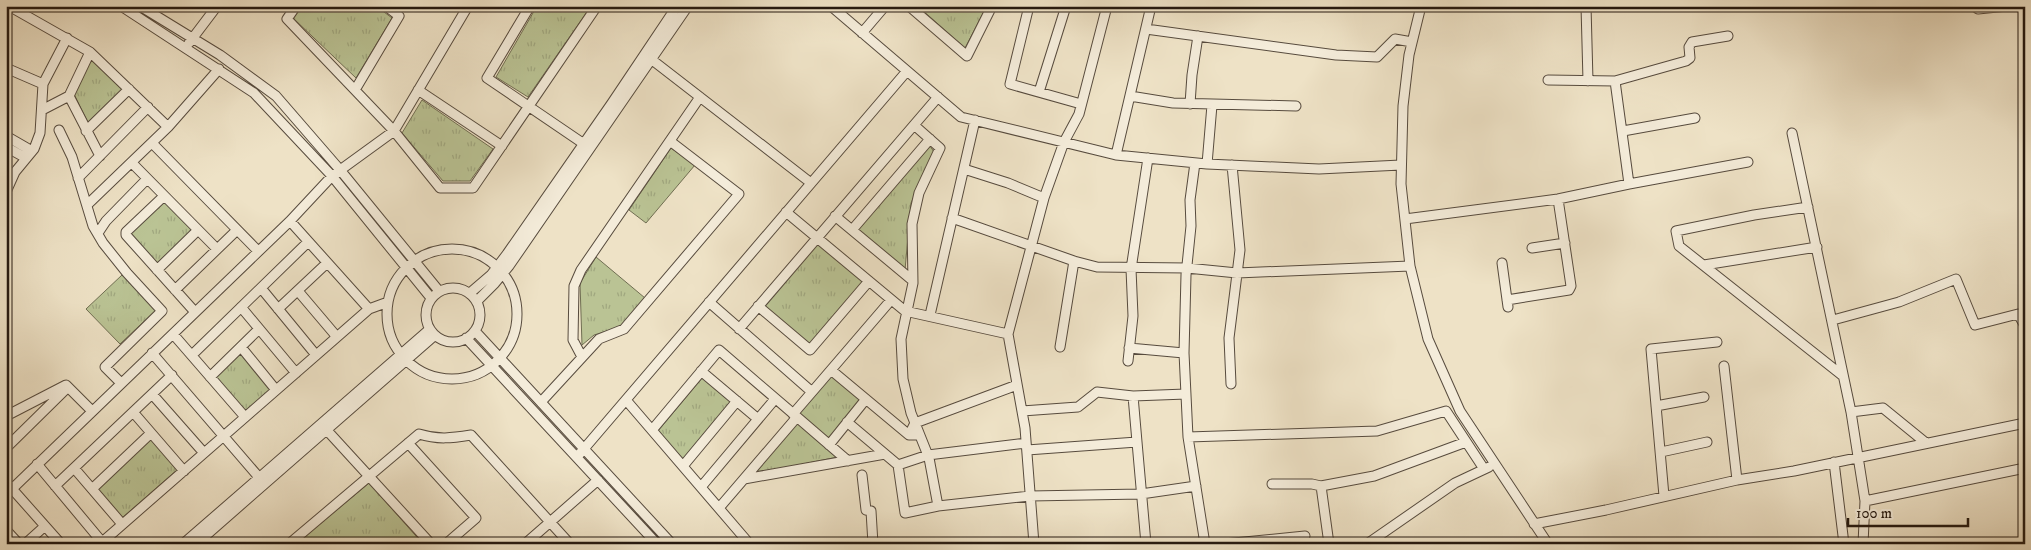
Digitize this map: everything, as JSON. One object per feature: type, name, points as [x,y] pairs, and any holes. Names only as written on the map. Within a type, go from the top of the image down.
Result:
[{"type":"street","points":[[9,6],[90,52],[168,127]]},
{"type":"street","points":[[121,6],[254,92],[332,176],[431,298]]},
{"type":"street","points":[[140,6],[192,37],[276,96],[341,171],[439,291]]},
{"type":"street","points":[[186,47],[217,6]]},
{"type":"street","points":[[296,6],[287,19],[394,131],[440,188],[474,188],[597,6]]},
{"type":"street","points":[[355,90],[399,16],[386,6]]},
{"type":"street","points":[[61,544],[9,485],[37,464],[173,334],[290,221],[332,176],[394,131],[468,6]]},
{"type":"street","points":[[530,6],[487,78],[584,144]]},
{"type":"street","points":[[477,301],[556,199],[648,57],[677,6]]},
{"type":"street","points":[[470,294],[500,270],[584,144],[688,6]]},
{"type":"street","points":[[830,6],[962,117],[1116,155],[1207,164],[1319,169],[1401,165]]},
{"type":"street","points":[[862,33],[885,6]]},
{"type":"street","points":[[909,6],[967,56],[992,6]]},
{"type":"street","points":[[1029,6],[1010,84],[1081,104]]},
{"type":"street","points":[[1040,92],[1066,6]]},
{"type":"street","points":[[1034,544],[1027,447],[1008,334],[1044,198],[1064,142],[1079,114],[1107,6]]},
{"type":"street","points":[[1116,155],[1151,6]]},
{"type":"street","points":[[1421,6],[1412,42],[1403,106],[1401,184],[1410,266],[1428,339],[1460,411],[1548,544]]},
{"type":"street","points":[[1586,6],[1588,81]]},
{"type":"street","points":[[1974,6],[1978,9],[2007,6]]},
{"type":"street","points":[[1146,29],[1336,55],[1377,57],[1395,39],[1412,42]]},
{"type":"street","points":[[1190,104],[1198,36]]},
{"type":"street","points":[[1548,80],[1616,81],[1688,60],[1690,58],[1689,47],[1692,42],[1728,36]]},
{"type":"street","points":[[6,192],[15,172],[29,155],[40,133],[43,84],[67,38]]},
{"type":"street","points":[[42,110],[69,96],[90,52]]},
{"type":"street","points":[[648,57],[811,183]]},
{"type":"street","points":[[6,68],[43,84]]},
{"type":"street","points":[[87,205],[152,144],[219,69]]},
{"type":"street","points":[[577,457],[906,71]]},
{"type":"street","points":[[1616,81],[1629,184]]},
{"type":"street","points":[[86,131],[128,89]]},
{"type":"street","points":[[418,90],[502,146]]},
{"type":"street","points":[[69,96],[100,156]]},
{"type":"street","points":[[1130,96],[1190,104],[1296,106]]},
{"type":"street","points":[[582,357],[574,340],[574,286],[581,270],[700,97]]},
{"type":"street","points":[[739,328],[938,97]]},
{"type":"street","points":[[1207,164],[1212,105]]},
{"type":"street","points":[[78,178],[148,107]]},
{"type":"street","points":[[1623,131],[1695,118]]},
{"type":"street","points":[[930,315],[975,120]]},
{"type":"street","points":[[914,125],[940,148],[919,193],[912,224],[912,280],[901,339],[903,379],[915,424],[928,455],[938,506]]},
{"type":"street","points":[[59,130],[72,157],[93,226],[103,243],[123,268],[162,311],[105,367],[121,383]]},
{"type":"street","points":[[1792,133],[1851,412],[1865,501],[1863,544]]},
{"type":"street","points":[[6,136],[29,155]]},
{"type":"street","points":[[852,230],[930,140]]},
{"type":"street","points":[[541,402],[599,339],[624,329],[739,194],[670,142]]},
{"type":"street","points":[[152,144],[258,252]]},
{"type":"street","points":[[6,147],[29,155]]},
{"type":"street","points":[[1128,361],[1133,316],[1131,268],[1148,158]]},
{"type":"street","points":[[1405,219],[1558,199],[1748,162]]},
{"type":"street","points":[[1195,163],[1190,200],[1191,226],[1187,268],[1184,353],[1188,437],[1205,544]]},
{"type":"street","points":[[132,164],[217,249]]},
{"type":"street","points":[[1231,384],[1229,338],[1240,250],[1232,165]]},
{"type":"street","points":[[964,169],[1008,183],[1044,198]]},
{"type":"street","points":[[98,234],[106,221],[147,179]]},
{"type":"street","points":[[164,196],[126,232],[126,235],[195,312]]},
{"type":"street","points":[[1502,262],[1508,304],[1569,290],[1571,286],[1558,199]]},
{"type":"street","points":[[1808,207],[1754,215],[1676,231],[1679,246],[1844,376]]},
{"type":"street","points":[[786,212],[905,311],[930,315],[1008,334]]},
{"type":"street","points":[[835,216],[912,280]]},
{"type":"street","points":[[952,218],[1032,247],[1098,267],[1187,268],[1237,273],[1410,266]]},
{"type":"street","points":[[290,221],[369,309]]},
{"type":"street","points":[[157,270],[198,230]]},
{"type":"street","points":[[175,290],[237,230]]},
{"type":"street","points":[[192,356],[308,242]]},
{"type":"street","points":[[1532,248],[1565,243]]},
{"type":"street","points":[[1704,265],[1817,247]]},
{"type":"street","points":[[459,249],[476,253],[500,270],[511,287],[516,302],[517,319],[510,344],[492,366],[477,374],[456,379],[438,378],[421,372],[403,358],[392,341],[387,326],[386,309],[391,288],[405,266],[438,250],[459,249]]},
{"type":"street","points":[[1060,347],[1074,261]]},
{"type":"street","points":[[278,309],[327,263]]},
{"type":"street","points":[[1833,320],[1899,302],[1956,279],[1975,325],[2018,314],[2025,326]]},
{"type":"street","points":[[758,306],[810,350],[869,281]]},
{"type":"street","points":[[454,287],[470,294],[477,301],[480,316],[475,331],[466,338],[452,342],[441,339],[432,332],[426,313],[431,298],[439,291],[454,287]]},
{"type":"street","points":[[261,288],[316,355]]},
{"type":"street","points":[[298,291],[337,337]]},
{"type":"street","points":[[719,508],[795,416],[812,392],[891,300]]},
{"type":"street","points":[[37,464],[101,543],[369,309],[388,302]]},
{"type":"street","points":[[708,302],[812,392]]},
{"type":"street","points":[[241,308],[296,373]]},
{"type":"street","points":[[210,377],[259,329]]},
{"type":"street","points":[[475,331],[672,544]]},
{"type":"street","points":[[183,544],[262,480],[432,332]]},
{"type":"street","points":[[173,334],[245,417]]},
{"type":"street","points":[[466,338],[657,544]]},
{"type":"street","points":[[1664,496],[1651,349],[1717,342]]},
{"type":"street","points":[[240,347],[276,390]]},
{"type":"street","points":[[1129,348],[1184,353]]},
{"type":"street","points":[[652,430],[719,350],[848,461]]},
{"type":"street","points":[[152,353],[262,480]]},
{"type":"street","points":[[1724,366],[1738,480]]},
{"type":"street","points":[[831,370],[909,436],[920,435]]},
{"type":"street","points":[[701,371],[758,419]]},
{"type":"street","points":[[55,486],[172,376]]},
{"type":"street","points":[[6,416],[66,385],[92,411]]},
{"type":"street","points":[[909,436],[915,424],[1017,385]]},
{"type":"street","points":[[6,448],[68,387]]},
{"type":"street","points":[[1022,411],[1078,407],[1097,392],[1133,396],[1186,394]]},
{"type":"street","points":[[152,394],[204,453]]},
{"type":"street","points":[[1133,396],[1146,544]]},
{"type":"street","points":[[1656,406],[1704,398]]},
{"type":"street","points":[[701,487],[775,399]]},
{"type":"street","points":[[829,445],[866,399]]},
{"type":"street","points":[[626,400],[748,541],[745,544]]},
{"type":"street","points":[[683,466],[737,401]]},
{"type":"street","points":[[1851,412],[1883,408],[1926,442]]},
{"type":"street","points":[[133,412],[184,471]]},
{"type":"street","points":[[1188,437],[1377,431],[1446,412],[1484,469]]},
{"type":"street","points":[[847,422],[898,466],[904,513],[938,506],[1030,496],[1141,494],[1196,486]]},
{"type":"street","points":[[1534,524],[1738,480],[2025,423]]},
{"type":"street","points":[[324,427],[431,544]]},
{"type":"street","points":[[92,489],[151,433]]},
{"type":"street","points":[[289,544],[419,434],[434,439],[471,435],[570,544]]},
{"type":"street","points":[[898,466],[928,455],[1027,447],[1137,442]]},
{"type":"street","points":[[1272,484],[1312,484],[1321,486],[1374,476],[1466,442]]},
{"type":"street","points":[[1661,452],[1707,442]]},
{"type":"street","points":[[408,443],[476,518],[446,544]]},
{"type":"street","points":[[744,479],[885,454]]},
{"type":"street","points":[[1834,462],[1844,544]]},
{"type":"street","points":[[1367,544],[1377,541],[1455,483],[1494,464]]},
{"type":"street","points":[[74,468],[122,524]]},
{"type":"street","points":[[1865,501],[2025,468]]},
{"type":"street","points":[[862,475],[866,510],[871,511],[873,544]]},
{"type":"street","points":[[196,544],[262,480]]},
{"type":"street","points":[[525,544],[598,480]]},
{"type":"street","points":[[1321,486],[1329,544]]},
{"type":"street","points":[[26,544],[45,526]]},
{"type":"street","points":[[6,530],[18,544]]},
{"type":"street","points":[[1224,544],[1305,536]]},
{"type":"green space","points":[[302,6],[376,6],[392,18],[356,78],[293,18]]},
{"type":"green space","points":[[537,6],[591,6],[528,97],[496,77]]},
{"type":"green space","points":[[922,6],[987,6],[965,48],[920,8]]},
{"type":"green space","points":[[92,58],[124,89],[89,125],[74,94]]},
{"type":"green space","points":[[422,100],[493,149],[470,181],[443,181],[402,133]]},
{"type":"green space","points":[[930,146],[934,152],[911,203],[905,270],[858,230]]},
{"type":"green space","points":[[671,148],[695,165],[646,223],[629,210]]},
{"type":"green space","points":[[164,200],[193,230],[156,265],[129,235]]},
{"type":"green space","points":[[818,243],[863,282],[810,345],[764,306]]},
{"type":"green space","points":[[596,257],[645,298],[620,327],[594,335],[582,345],[580,283]]},
{"type":"green space","points":[[122,275],[156,310],[120,344],[86,309]]},
{"type":"green space","points":[[241,350],[272,388],[244,412],[213,376]]},
{"type":"green space","points":[[831,374],[862,400],[828,439],[798,413]]},
{"type":"green space","points":[[703,377],[732,402],[683,459],[658,431]]},
{"type":"green space","points":[[797,423],[838,457],[753,474]]},
{"type":"green space","points":[[151,438],[178,469],[122,518],[97,489]]},
{"type":"green space","points":[[369,483],[423,544],[296,544]]}]
